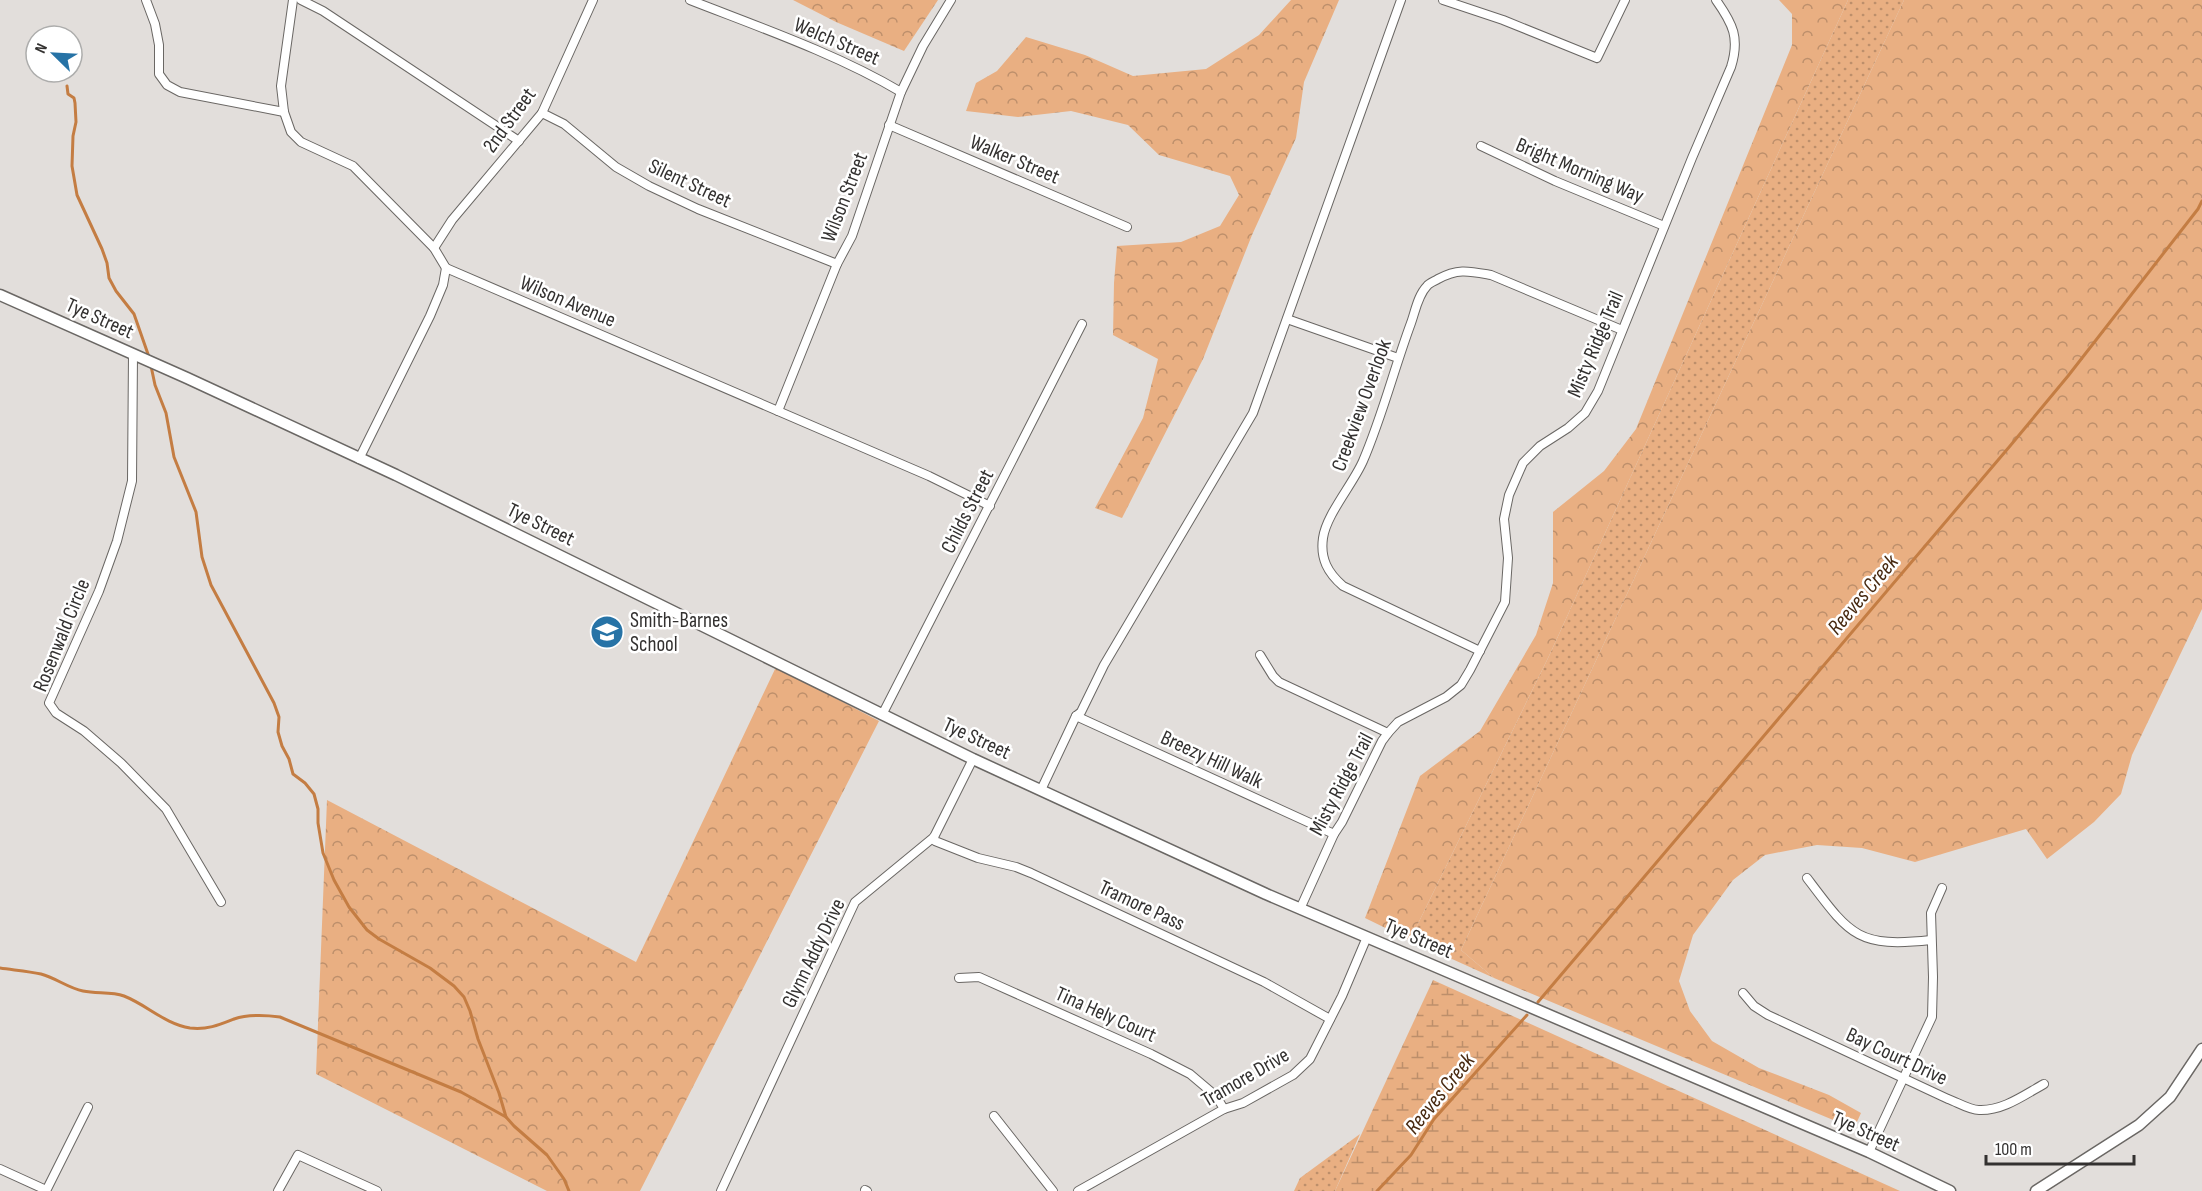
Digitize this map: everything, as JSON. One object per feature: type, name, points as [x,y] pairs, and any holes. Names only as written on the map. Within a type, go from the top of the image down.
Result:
[{"type":"street","points":[[146,0],[155,24],[159,45],[159,74],[167,85],[180,92],[284,112]]},
{"type":"street","points":[[293,0],[281,86],[284,112],[291,132],[301,142],[353,166],[434,248],[446,268],[443,285],[430,316],[359,459]]},
{"type":"street","points":[[301,0],[323,11],[519,141]]},
{"type":"street","name":"2nd Street","points":[[434,248],[452,220],[542,113],[593,0]]},
{"type":"street","name":"Welch Street","points":[[690,0],[841,62],[901,92]]},
{"type":"street","name":"Wilson Street","points":[[778,411],[837,264],[856,225],[901,92],[923,46],[951,0]]},
{"type":"street","points":[[1041,790],[1076,716],[1104,665],[1253,413],[1401,0]]},
{"type":"street","points":[[1443,0],[1503,20],[1597,58],[1625,0]]},
{"type":"street","name":"Misty Ridge Trail","points":[[1300,909],[1334,834],[1382,741],[1398,722],[1446,697],[1461,685],[1505,602],[1508,558],[1504,519],[1509,495],[1523,463],[1540,446],[1568,428],[1585,413],[1598,391],[1731,67],[1736,52],[1736,38],[1729,18],[1716,0]]},
{"type":"street","name":"Silent Street","points":[[542,113],[564,124],[616,167],[649,186],[698,209],[837,264]]},
{"type":"street","name":"Walker Street","points":[[889,124],[1127,227]]},
{"type":"street","name":"Bright Morning Way","points":[[1482,146],[1556,181],[1664,226]]},
{"type":"street","name":"Wilson Avenue","points":[[446,268],[929,476],[990,506]]},
{"type":"street","name":"Creekview Overlook","points":[[1480,651],[1344,586],[1334,578],[1326,566],[1323,555],[1323,537],[1327,524],[1358,472],[1371,443],[1418,301],[1427,285],[1451,272],[1468,270],[1491,275],[1622,330]]},
{"type":"street","name":"Tye Street","points":[[0,295],[396,475],[973,759],[1300,909],[1869,1152],[1950,1191]]},
{"type":"street","points":[[1287,319],[1398,358]]},
{"type":"street","name":"Childs Street","points":[[882,715],[1082,324]]},
{"type":"street","name":"Rosenwald Circle","points":[[133,354],[132,481],[117,542],[99,591],[49,704],[56,713],[84,731],[121,763],[166,809],[221,902]]},
{"type":"street","points":[[1260,655],[1273,676],[1280,682],[1388,733]]},
{"type":"street","name":"Breezy Hill Walk","points":[[1076,716],[1334,834]]},
{"type":"street","name":"Glynn Addy Drive","points":[[722,1191],[855,902],[934,837],[973,759]]},
{"type":"street","name":"Tramore Pass","points":[[934,837],[935,841],[978,858],[1031,873],[1264,982],[1330,1019]]},
{"type":"street","points":[[1808,878],[1840,921],[1864,937],[1898,944],[1931,940]]},
{"type":"street","points":[[1869,1152],[1932,1017],[1931,914],[1942,888]]},
{"type":"street","name":"Tramore Drive","points":[[1078,1191],[1224,1109],[1243,1103],[1293,1075],[1310,1059],[1342,996],[1367,937]]},
{"type":"street","name":"Tina Hely Court","points":[[959,978],[979,977],[1151,1054],[1190,1074],[1216,1096],[1224,1109]]},
{"type":"street","name":"Bay Court Drive","points":[[1743,993],[1754,1006],[1768,1016],[1977,1110],[1994,1108],[2012,1102],[2044,1084]]},
{"type":"street","points":[[2036,1191],[2138,1126],[2170,1097],[2202,1049]]},
{"type":"street","points":[[0,1169],[46,1191],[88,1107]]},
{"type":"street","points":[[994,1116],[1053,1191]]},
{"type":"street","points":[[278,1191],[298,1155],[377,1191]]},
{"type":"green space","points":[[793,0],[938,0],[904,51],[836,22]]},
{"type":"green space","points":[[1291,0],[1339,0],[1304,82],[1296,138],[1252,235],[1203,359],[1122,518],[1095,508],[1143,418],[1158,359],[1113,335],[1117,246],[1181,242],[1220,226],[1239,195],[1230,176],[1159,155],[1128,125],[1071,111],[1018,117],[966,111],[976,83],[997,71],[1026,37],[1085,55],[1133,76],[1206,69],[1259,35]]},
{"type":"green space","points":[[1779,0],[1848,0],[1549,656],[1410,940],[1365,918],[1420,776],[1480,731],[1536,635],[1553,583],[1553,512],[1604,471],[1636,429],[1792,45],[1792,14]]},
{"type":"green space","points":[[1848,0],[1904,0],[1461,950],[1494,978],[1410,940],[1549,656]]},
{"type":"green space","points":[[1904,0],[2202,0],[2202,609],[2132,755],[2121,794],[2094,822],[2047,859],[2026,829],[1915,862],[1862,848],[1817,845],[1765,855],[1733,880],[1693,935],[1679,981],[1690,1011],[1712,1041],[1759,1068],[1829,1095],[1861,1113],[1856,1124],[1838,1122],[1494,978],[1461,950]]},
{"type":"green space","points":[[776,667],[879,721],[640,1191],[547,1191],[316,1074],[327,800],[636,962]]},
{"type":"green space","points":[[1433,980],[1900,1191],[1335,1191]]},
{"type":"green space","points":[[1360,1134],[1335,1191],[1294,1191],[1300,1178]]},
{"type":"waterway","points":[[67,86],[68,94],[74,98],[75,103],[76,122],[72,166],[77,195],[102,249],[109,278],[134,314],[149,357]]},
{"type":"waterway","name":"Reeves Creek","points":[[1538,1002],[2010,446],[2068,376],[2202,201]]},
{"type":"waterway","points":[[151,366],[155,385],[166,413],[174,457],[196,512],[202,557],[211,585],[274,703],[279,717],[278,732],[293,774],[314,794],[323,853],[334,880],[349,907],[367,930],[430,968],[454,986],[464,997],[506,1117],[547,1155],[564,1179],[569,1191]]},
{"type":"waterway","points":[[0,968],[41,974],[83,991],[124,996],[172,1023],[190,1028],[213,1026],[245,1016],[280,1017],[461,1092],[506,1117]]},
{"type":"waterway","name":"Reeves Creek","points":[[1377,1191],[1411,1155],[1434,1119],[1527,1015]]},
{"type":"place","name":"Smith-Barnes School","points":[[607,632]]}]
